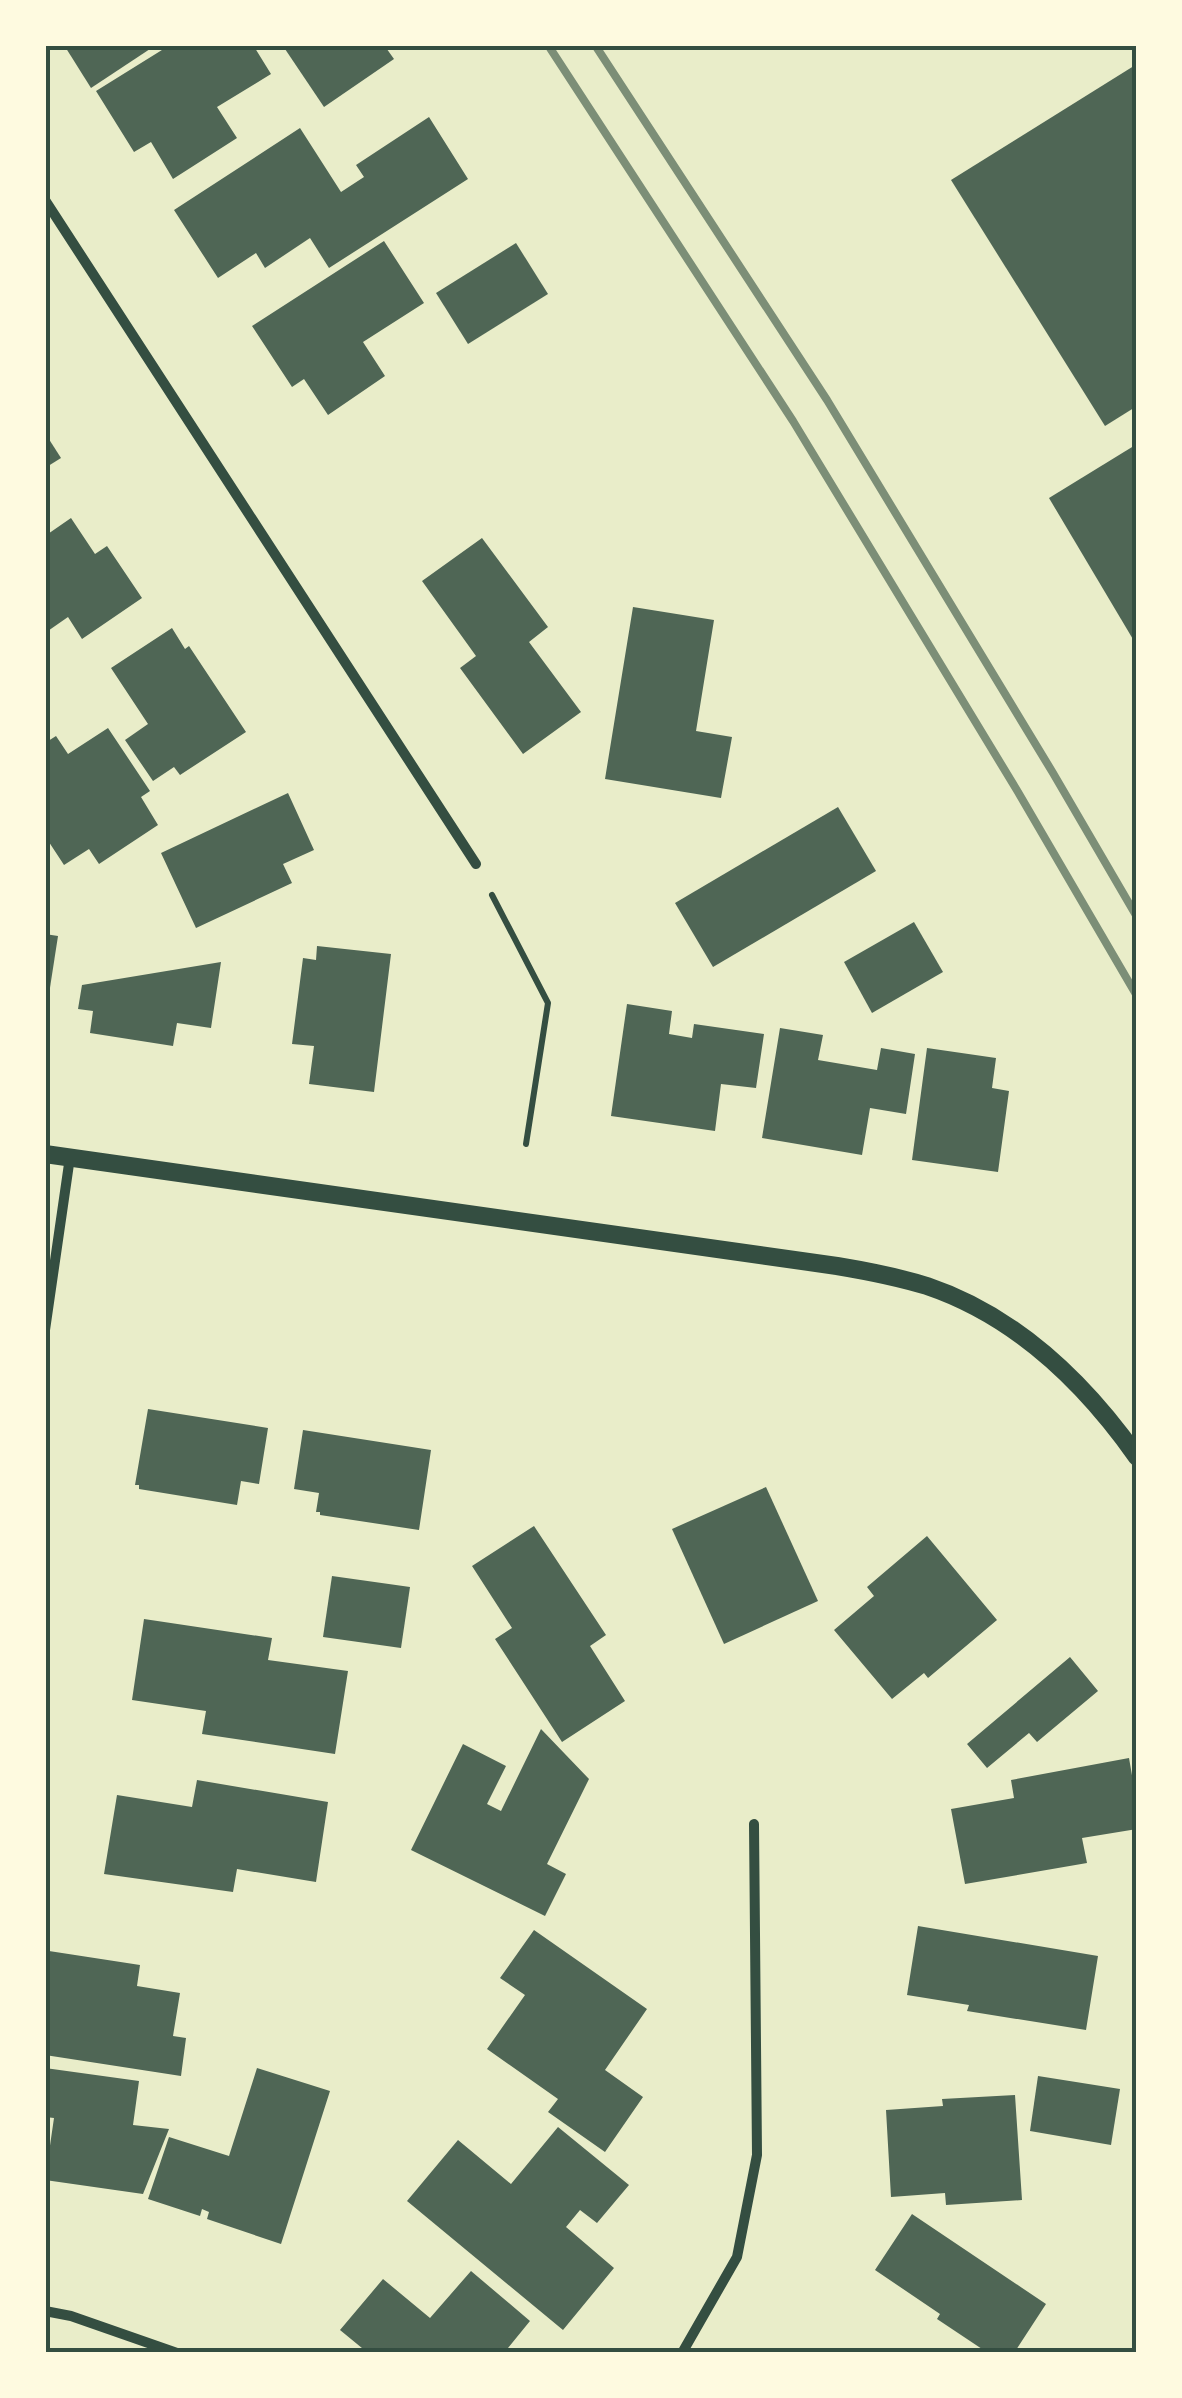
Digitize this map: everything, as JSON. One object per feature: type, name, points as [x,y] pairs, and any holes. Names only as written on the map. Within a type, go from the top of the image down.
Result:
[{"type":"street","points":[[45,200],[476,864]]},
{"type":"street","points":[[45,1154],[900,1278],[949,1294],[1030,1341],[1096,1403],[1137,1457]]},
{"type":"street","points":[[45,1330],[70,1157]]},
{"type":"street","points":[[682,2353],[737,2257],[757,2155],[754,1824]]},
{"type":"street","points":[[45,2311],[71,2316],[177,2353]]},
{"type":"path","points":[[476,864],[548,1004],[526,1144]]},
{"type":"building","points":[[64,45],[152,45],[153,47],[91,88]]},
{"type":"building","points":[[170,45],[253,45],[271,74],[217,107],[237,138],[173,179],[151,142],[134,152],[96,91]]},
{"type":"building","points":[[292,45],[384,45],[394,59],[324,107],[285,49]]},
{"type":"building","points":[[1137,64],[1137,406],[1105,426],[951,180]]},
{"type":"building","points":[[429,117],[468,179],[329,268],[310,238],[265,268],[256,253],[218,278],[174,210],[300,128],[341,192],[364,177],[356,165]]},
{"type":"building","points":[[384,241],[424,303],[363,342],[385,376],[328,415],[304,379],[292,387],[252,326]]},
{"type":"building","points":[[516,243],[548,294],[468,344],[436,293]]},
{"type":"building","points":[[45,433],[61,458],[45,468]]},
{"type":"building","points":[[1137,444],[1137,646],[1049,498]]},
{"type":"building","points":[[71,518],[95,554],[107,546],[142,598],[82,639],[68,617],[45,633],[45,536]]},
{"type":"building","points":[[482,538],[548,627],[529,642],[581,712],[523,754],[460,668],[476,656],[422,581]]},
{"type":"building","points":[[633,607],[714,620],[696,731],[732,737],[721,798],[605,779]]},
{"type":"building","points":[[172,628],[185,649],[189,646],[246,732],[180,775],[174,767],[153,781],[125,740],[148,724],[111,668]]},
{"type":"building","points":[[108,728],[150,791],[141,797],[158,825],[99,864],[89,849],[64,865],[45,836],[45,743],[56,736],[68,754]]},
{"type":"building","points":[[288,793],[314,850],[283,864],[292,883],[196,928],[161,853]]},
{"type":"building","points":[[838,807],[876,871],[713,967],[675,903]]},
{"type":"building","points":[[914,922],[943,972],[872,1013],[844,962]]},
{"type":"building","points":[[45,934],[58,936],[47,1007],[45,1007]]},
{"type":"building","points":[[317,946],[391,954],[374,1092],[309,1084],[314,1046],[292,1044],[303,958],[316,960]]},
{"type":"building","points":[[221,962],[211,1028],[177,1023],[173,1046],[90,1033],[93,1011],[78,1009],[82,985]]},
{"type":"building","points":[[627,1004],[672,1011],[669,1034],[692,1038],[694,1024],[764,1034],[756,1088],[721,1084],[715,1131],[611,1116]]},
{"type":"building","points":[[780,1028],[823,1035],[818,1060],[877,1070],[881,1048],[915,1054],[906,1114],[870,1108],[862,1155],[762,1138]]},
{"type":"building","points":[[927,1048],[996,1058],[992,1088],[1009,1091],[998,1172],[912,1160]]},
{"type":"building","points":[[148,1409],[268,1428],[259,1484],[241,1481],[237,1505],[139,1489],[135,1485]]},
{"type":"building","points":[[303,1430],[431,1450],[419,1530],[316,1512],[319,1493],[294,1489]]},
{"type":"building","points":[[766,1487],[818,1601],[724,1644],[672,1529]]},
{"type":"building","points":[[534,1526],[606,1635],[590,1646],[625,1701],[562,1742],[495,1639],[512,1628],[472,1566]]},
{"type":"building","points":[[927,1536],[997,1620],[928,1678],[924,1673],[892,1699],[834,1630],[874,1596],[867,1587]]},
{"type":"building","points":[[332,1576],[410,1587],[401,1648],[323,1637]]},
{"type":"building","points":[[144,1619],[272,1638],[268,1660],[348,1671],[335,1754],[202,1734],[206,1711],[132,1700]]},
{"type":"building","points":[[1070,1657],[1098,1691],[1037,1742],[1029,1733],[987,1768],[967,1744]]},
{"type":"building","points":[[541,1729],[589,1779],[547,1864],[566,1874],[545,1916],[411,1850],[463,1744],[506,1766],[487,1804],[501,1811]]},
{"type":"building","points":[[1129,1758],[1137,1829],[1082,1838],[1087,1863],[965,1884],[951,1809],[1014,1798],[1011,1780]]},
{"type":"building","points":[[197,1780],[328,1802],[316,1882],[237,1869],[233,1892],[104,1874],[117,1795],[192,1807]]},
{"type":"building","points":[[918,1926],[1098,1956],[1086,2030],[967,2011],[969,2005],[907,1995]]},
{"type":"building","points":[[534,1930],[647,2009],[605,2070],[643,2097],[605,2152],[548,2112],[558,2099],[487,2049],[525,1995],[500,1978]]},
{"type":"building","points":[[49,1951],[140,1965],[137,1986],[180,1993],[173,2036],[186,2038],[181,2076],[45,2055],[45,1975]]},
{"type":"building","points":[[45,2068],[139,2081],[133,2125],[169,2129],[143,2194],[45,2180],[54,2118],[45,2117]]},
{"type":"building","points":[[257,2068],[330,2091],[281,2244],[207,2219],[209,2212],[202,2209],[200,2216],[148,2199],[169,2137],[229,2156]]},
{"type":"building","points":[[1038,2076],[1120,2089],[1111,2145],[1030,2131]]},
{"type":"building","points":[[1015,2095],[1022,2200],[946,2205],[945,2193],[891,2197],[886,2110],[943,2106],[942,2099]]},
{"type":"building","points":[[558,2127],[629,2185],[597,2223],[580,2210],[566,2227],[614,2268],[563,2330],[407,2201],[458,2140],[511,2184]]},
{"type":"building","points":[[912,2214],[1046,2304],[1014,2353],[988,2353],[937,2319],[940,2314],[875,2270]]},
{"type":"building","points":[[471,2271],[530,2321],[504,2353],[368,2353],[340,2330],[383,2279],[430,2318]]},
{"type":"railway","points":[[548,45],[793,421],[1137,996]]},
{"type":"railway","points":[[595,45],[827,400],[1137,917]]}]
